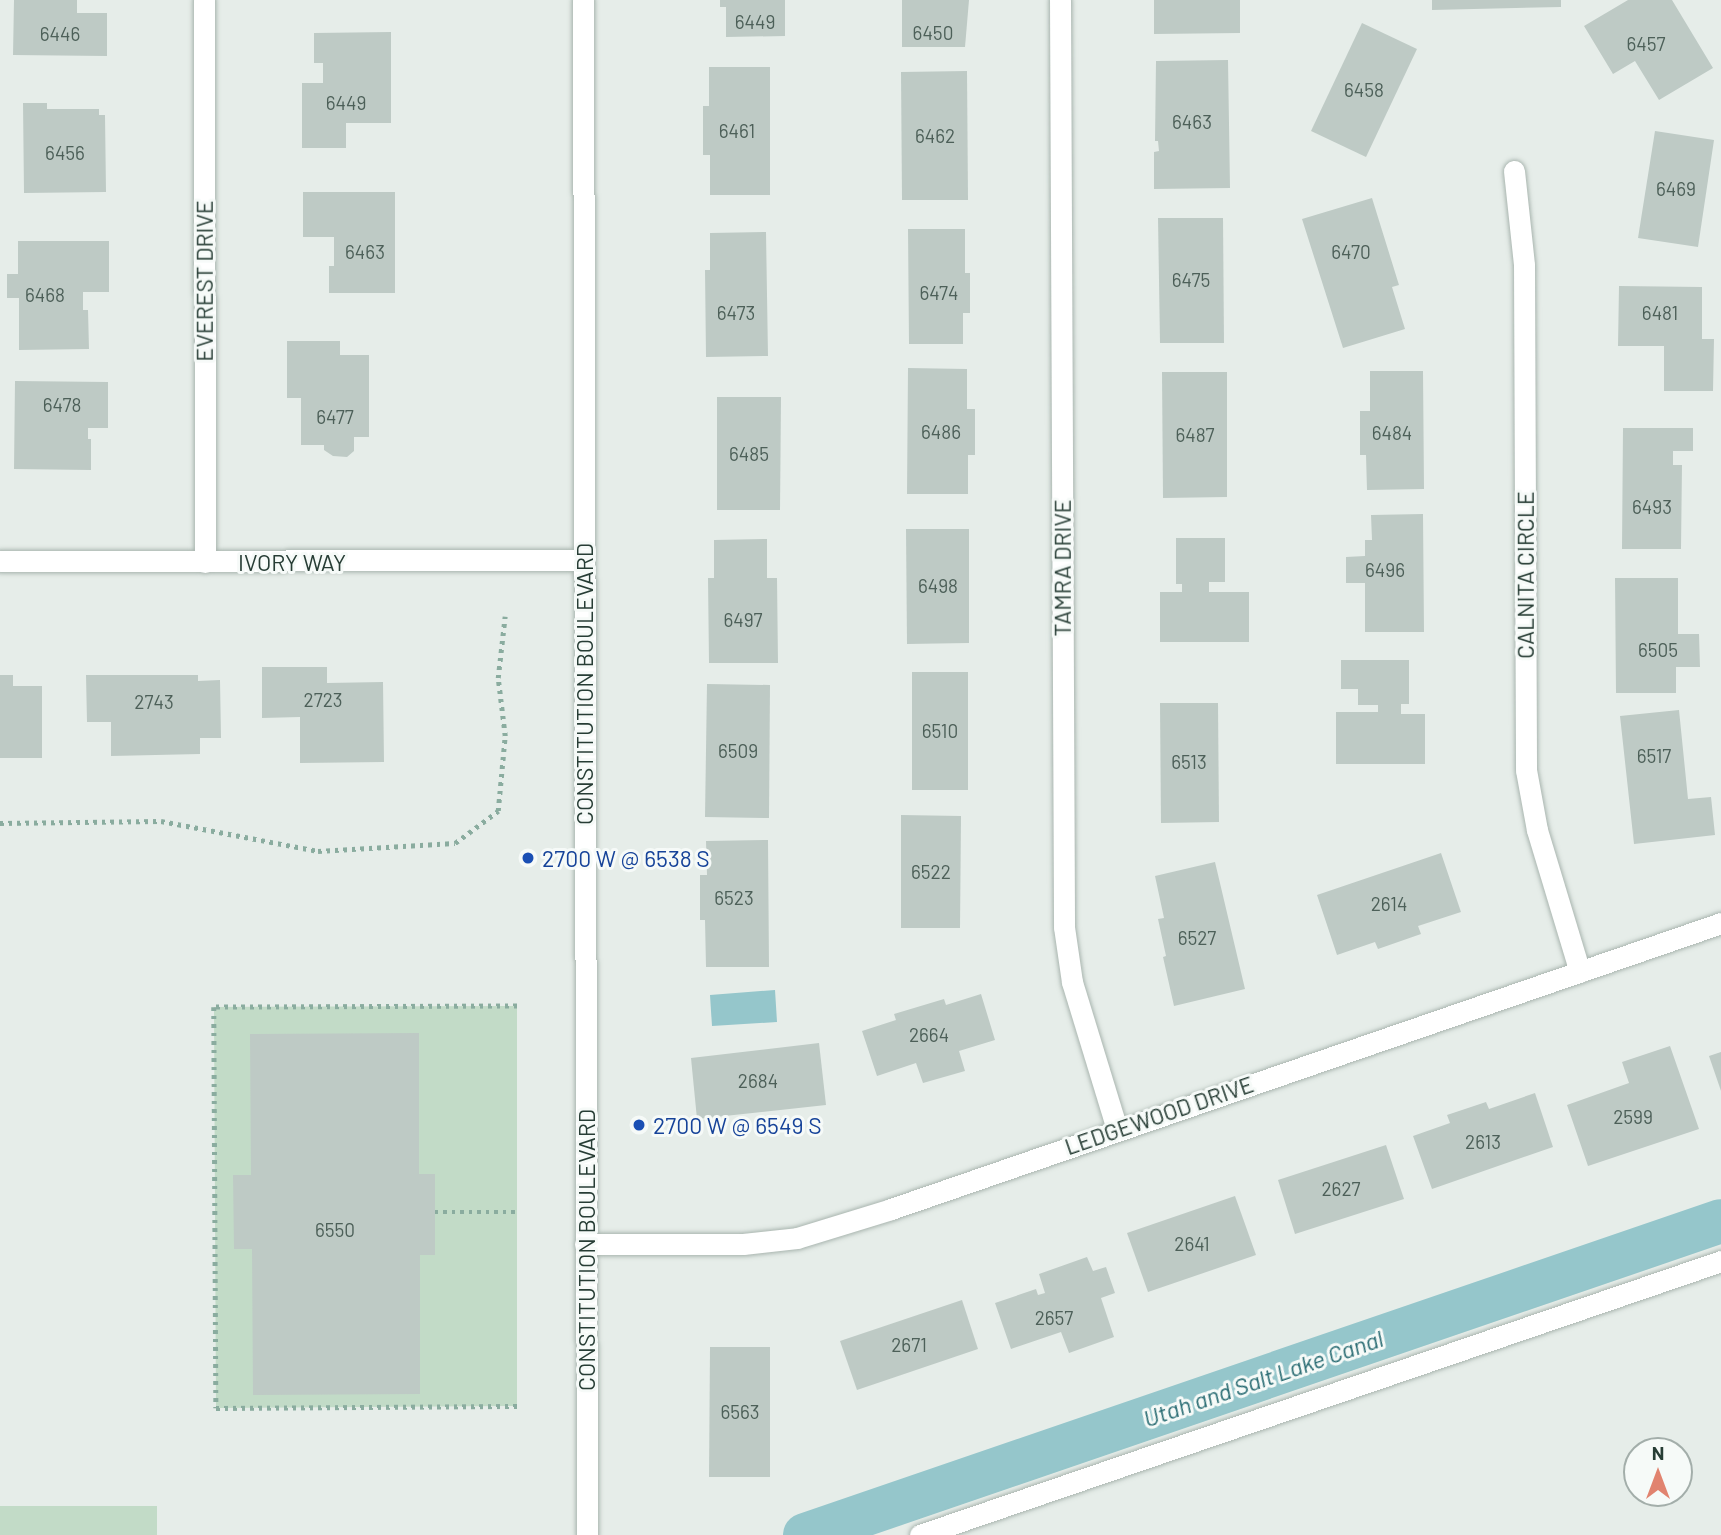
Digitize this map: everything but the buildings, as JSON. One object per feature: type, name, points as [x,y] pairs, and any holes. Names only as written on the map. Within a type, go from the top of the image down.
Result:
[{"type":"street","name":"EVEREST DRIVE","points":[[204,0],[205,562]]},
{"type":"street","name":"CONSTITUTION BOULEVARD","points":[[583,0],[587,1535]]},
{"type":"street","name":"TAMRA DRIVE","points":[[1060,0],[1064,927],[1072,982],[1117,1129]]},
{"type":"street","name":"CALNITA CIRCLE","points":[[1514,171],[1524,265],[1526,770],[1537,830],[1580,972]]},
{"type":"street","name":"IVORY WAY","points":[[0,561],[583,560]]},
{"type":"street","name":"LEDGEWOOD DRIVE","points":[[585,1244],[743,1244],[797,1238],[891,1209],[1721,923]]},
{"type":"street","points":[[920,1535],[1721,1261]]},
{"type":"path","points":[[0,823],[161,821],[318,851],[455,843],[498,811],[505,736],[498,678],[505,616]]},
{"type":"path","points":[[517,1006],[214,1007],[216,1408],[517,1406]]},
{"type":"path","points":[[435,1212],[517,1212]]},
{"type":"green space","points":[[517,1006],[517,1406],[216,1408],[214,1007]]},
{"type":"green space","points":[[0,1506],[157,1506],[157,1535],[0,1535]]},
{"type":"water","points":[[775,990],[777,1022],[712,1026],[710,995]]},
{"type":"waterway","name":"Utah and Salt Lake Canal","points":[[805,1535],[1721,1221]]},
{"type":"place","name":"2700 W @ 6538 S","points":[[528,858]]},
{"type":"place","name":"2700 W @ 6549 S","points":[[639,1125]]}]
